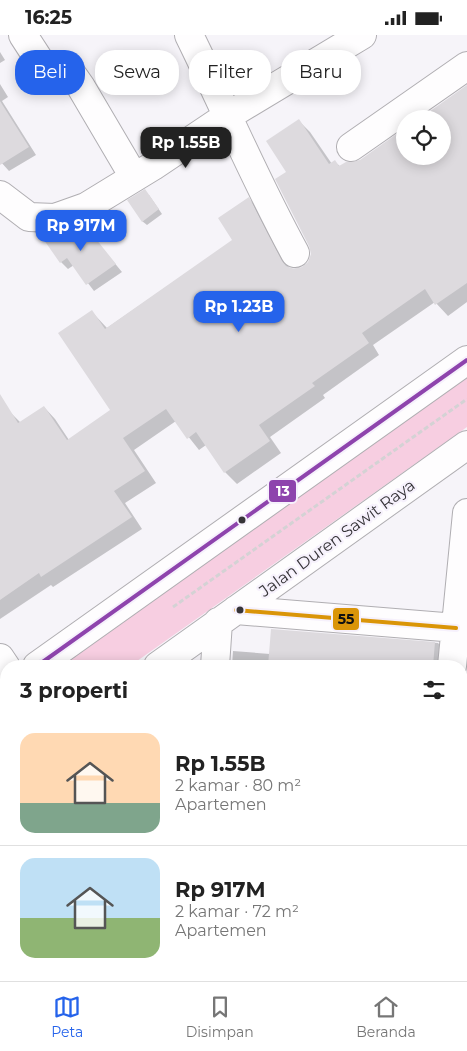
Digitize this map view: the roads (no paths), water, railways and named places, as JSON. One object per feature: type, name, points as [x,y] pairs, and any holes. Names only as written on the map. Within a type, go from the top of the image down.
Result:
[{"type":"street","points":[[23,35],[45,69],[74,77],[134,177]]},
{"type":"street","points":[[189,35],[229,115],[252,171],[295,253]]},
{"type":"street","points":[[0,195],[29,217],[55,218],[86,207],[229,115],[362,35]]},
{"type":"street","points":[[351,147],[467,66]]},
{"type":"street","points":[[45,660],[467,360]]},
{"type":"street","name":"Jalan Duren Sawit Raya","points":[[166,660],[467,445]]},
{"type":"street","points":[[453,660],[464,564],[467,513]]},
{"type":"street","points":[[216,660],[227,616],[456,628]]}]
